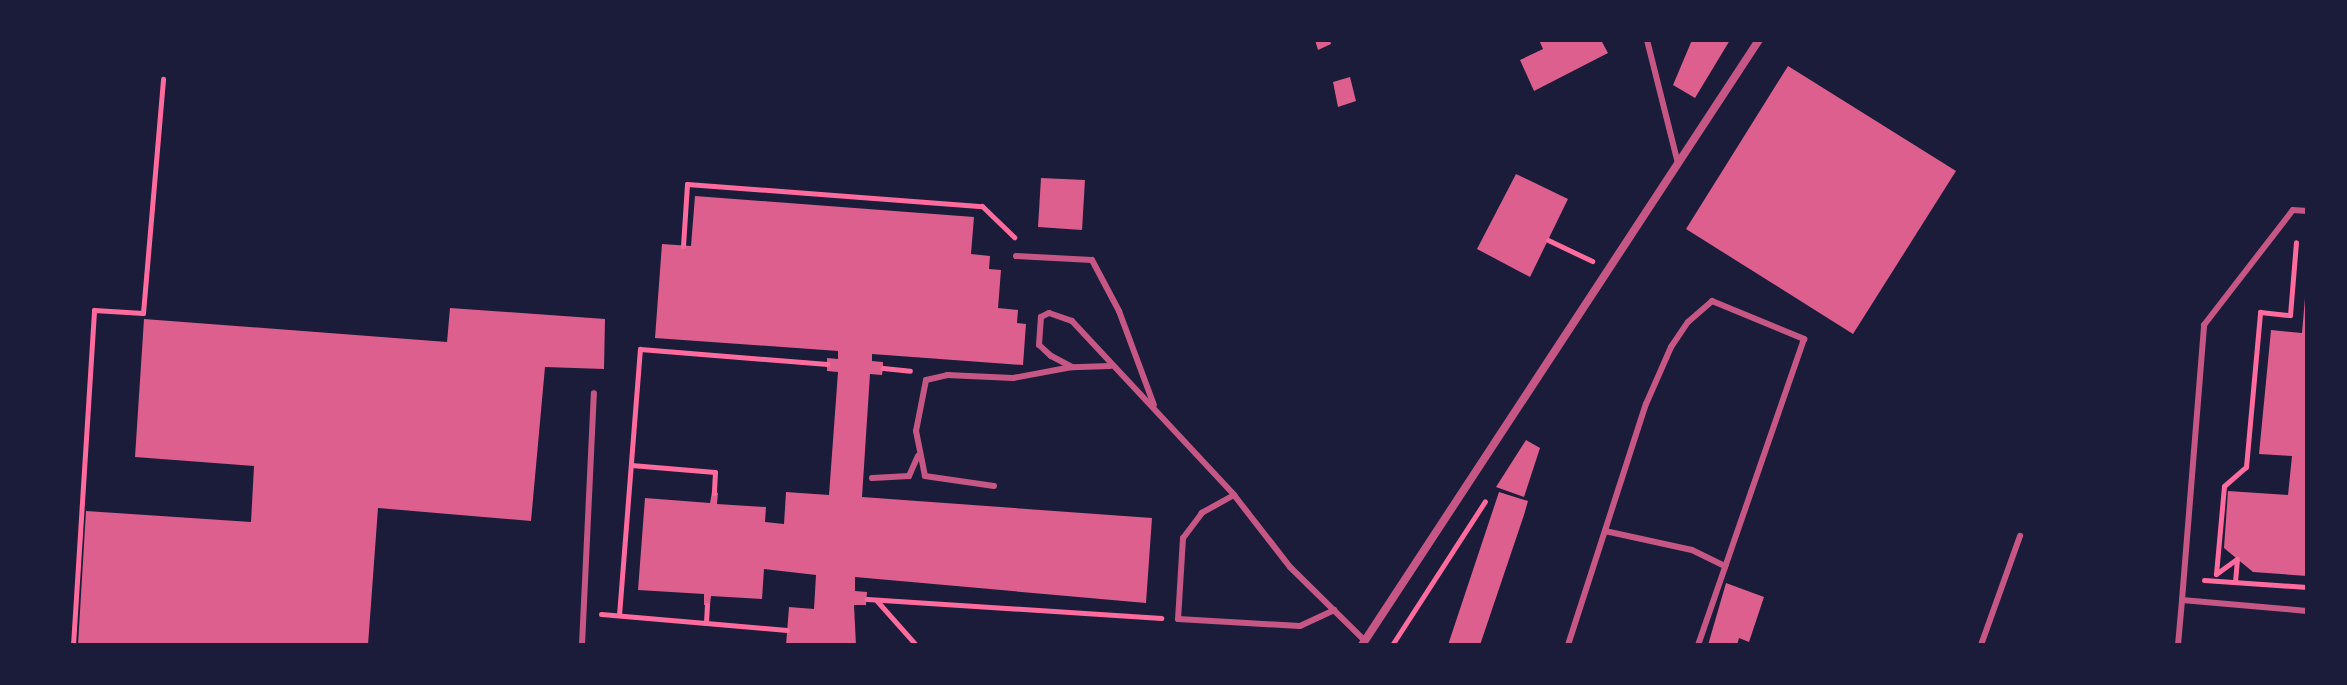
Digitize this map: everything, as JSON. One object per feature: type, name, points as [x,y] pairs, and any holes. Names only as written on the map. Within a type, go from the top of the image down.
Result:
[{"type":"street","points":[[1364,643],[1759,40]]},
{"type":"lane","points":[[1647,40],[1678,163]]},
{"type":"lane","points":[[2178,645],[2204,325],[2293,210],[2307,211]]},
{"type":"lane","points":[[1016,256],[1092,260],[1119,311],[1155,409]]},
{"type":"lane","points":[[1568,645],[1646,404],[1671,347],[1688,322],[1712,301],[1804,339],[1698,645]]},
{"type":"lane","points":[[1072,367],[1039,345],[1041,317],[1049,313],[1072,321],[1110,366],[1155,409],[1234,495],[1290,567],[1364,643]]},
{"type":"lane","points":[[925,476],[918,456],[916,431],[926,380],[947,375],[1013,378],[1072,367],[1110,366]]},
{"type":"lane","points":[[582,645],[594,393]]},
{"type":"lane","points":[[909,476],[918,456]]},
{"type":"lane","points":[[872,478],[925,476],[994,486]]},
{"type":"lane","points":[[1234,495],[1202,513],[1183,538],[1178,619],[1300,626],[1334,610]]},
{"type":"lane","points":[[1605,531],[1692,550],[1725,566]]},
{"type":"lane","points":[[1981,645],[2020,536]]},
{"type":"lane","points":[[2182,600],[2307,611]]},
{"type":"path","points":[[73,645],[94,310],[143,313],[163,79]]},
{"type":"path","points":[[683,246],[687,184],[982,206],[1034,257]]},
{"type":"path","points":[[1548,240],[1596,263]]},
{"type":"path","points":[[2216,574],[2224,486],[2246,467],[2260,312],[2290,315],[2296,242]]},
{"type":"path","points":[[619,615],[640,349],[827,364]]},
{"type":"path","points":[[631,465],[715,472],[714,493]]},
{"type":"path","points":[[1392,645],[1491,492]]},
{"type":"path","points":[[2208,579],[2237,559],[2235,581]]},
{"type":"path","points":[[867,599],[1178,619]]},
{"type":"path","points":[[876,600],[916,645]]},
{"type":"path","points":[[706,623],[707,605]]},
{"type":"path","points":[[596,629],[598,613],[787,630]]},
{"type":"building","points":[[1315,40],[1330,40],[1331,44],[1318,50]]},
{"type":"building","points":[[1539,40],[1601,40],[1608,53],[1534,91],[1520,60],[1543,49]]},
{"type":"building","points":[[1692,40],[1730,40],[1695,98],[1673,85]]},
{"type":"building","points":[[1788,66],[1956,171],[1853,334],[1686,229]]},
{"type":"building","points":[[1350,77],[1356,101],[1338,107],[1333,82]]},
{"type":"building","points":[[1516,174],[1568,199],[1530,277],[1477,249]]},
{"type":"building","points":[[1041,178],[1085,180],[1082,230],[1038,227]]},
{"type":"building","points":[[695,196],[974,217],[971,254],[990,256],[989,269],[1001,270],[998,308],[1018,310],[1017,323],[1026,324],[1023,365],[872,354],[872,361],[883,362],[883,368],[882,375],[870,374],[862,497],[1152,518],[1146,603],[855,577],[855,591],[867,592],[866,605],[854,605],[856,645],[786,645],[789,607],[814,609],[816,575],[764,569],[762,599],[711,596],[710,605],[704,605],[704,594],[638,590],[645,498],[710,503],[712,492],[718,493],[717,504],[766,507],[765,522],[784,524],[786,492],[829,495],[838,372],[827,371],[827,358],[838,359],[838,351],[655,338],[662,244],[691,246]]},
{"type":"building","points":[[2305,298],[2307,576],[2253,572],[2224,548],[2228,491],[2288,495],[2292,456],[2259,454],[2271,330],[2302,333]]},
{"type":"building","points":[[450,308],[605,319],[604,369],[545,367],[531,521],[378,508],[368,645],[78,645],[86,511],[251,522],[254,466],[135,457],[144,319],[447,342]]},
{"type":"building","points":[[1526,440],[1540,448],[1524,497],[1496,487]]},
{"type":"building","points":[[1499,492],[1528,501],[1524,515],[1480,645],[1448,645]]},
{"type":"building","points":[[1726,583],[1764,597],[1749,642],[1739,638],[1737,645],[1708,645]]}]
